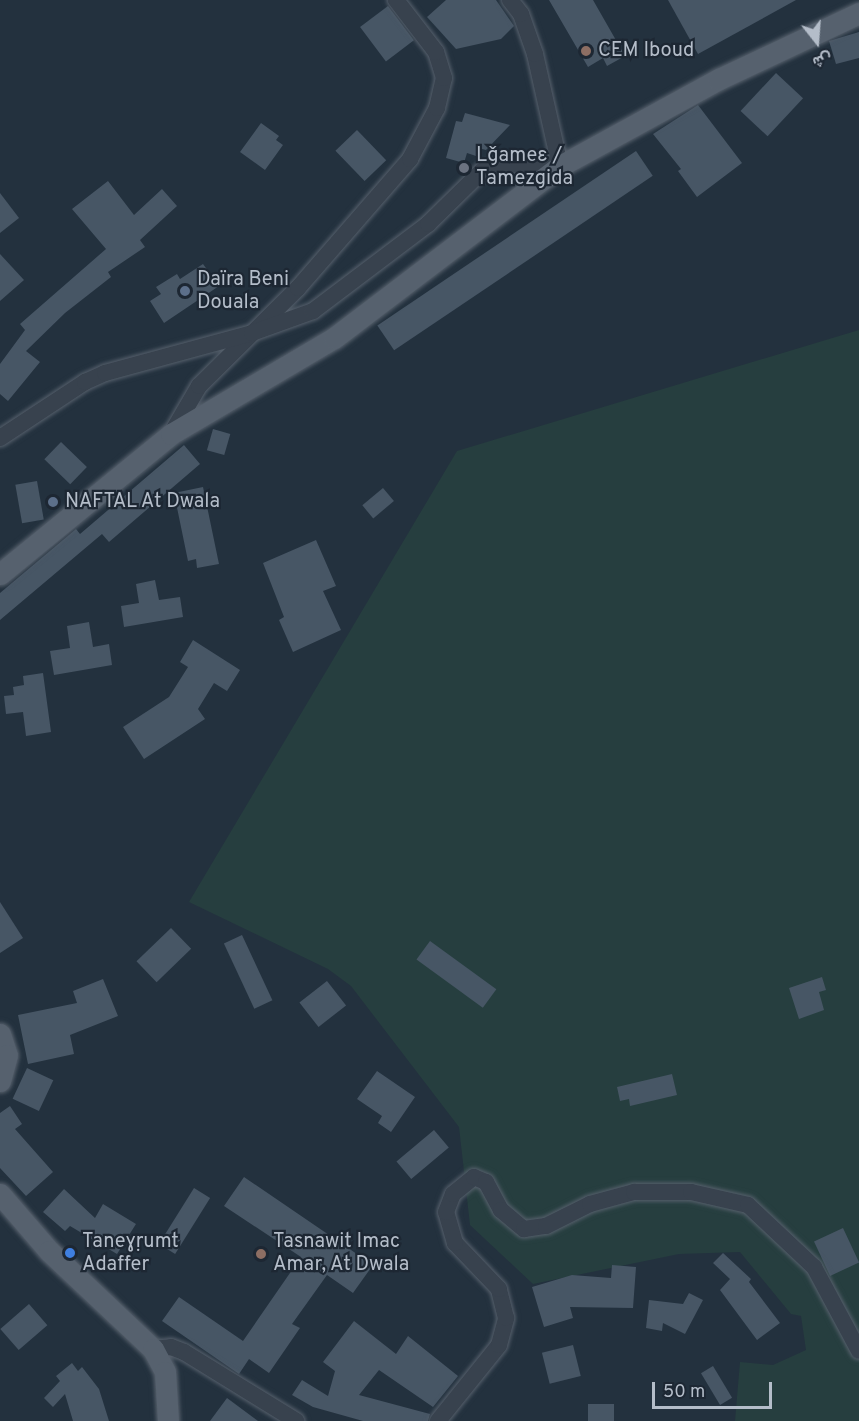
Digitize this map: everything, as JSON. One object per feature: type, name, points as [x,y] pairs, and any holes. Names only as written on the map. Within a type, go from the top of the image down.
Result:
[{"type":"main road","points":[[0,574],[171,434],[334,338],[560,166],[719,79],[859,14]]},
{"type":"main road","points":[[0,1034],[7,1055],[0,1081]]},
{"type":"main road","points":[[0,1194],[49,1251],[153,1350],[165,1372],[168,1421]]},
{"type":"street","points":[[171,434],[199,387],[298,288],[410,159],[437,108],[444,78],[436,52],[396,0]]},
{"type":"street","points":[[0,438],[85,382],[105,373],[252,333],[303,315],[331,299],[428,224],[482,171],[501,164],[560,166],[536,54],[521,14],[510,0]]},
{"type":"street","points":[[438,1421],[499,1345],[506,1318],[499,1289],[455,1243],[446,1212],[453,1194],[474,1177],[486,1182],[501,1210],[524,1229],[546,1226],[590,1204],[634,1192],[691,1192],[748,1205],[814,1267],[859,1351]]},
{"type":"street","points":[[153,1350],[171,1347],[184,1352],[296,1421]]},
{"type":"green space","points":[[859,330],[859,1421],[735,1421],[740,1362],[773,1365],[806,1350],[801,1316],[791,1314],[740,1252],[679,1254],[533,1284],[470,1225],[459,1127],[351,986],[328,969],[189,902],[457,451]]},
{"type":"building","points":[[446,0],[496,0],[514,26],[501,39],[456,49],[427,17]]},
{"type":"building","points":[[549,0],[593,0],[625,56],[607,66],[603,58],[588,67]]},
{"type":"building","points":[[668,0],[796,0],[698,54]]},
{"type":"building","points":[[388,6],[414,40],[386,61],[360,27]]},
{"type":"building","points":[[859,32],[859,58],[836,64],[829,41]]},
{"type":"building","points":[[776,73],[803,98],[768,136],[741,111]]},
{"type":"building","points":[[698,105],[742,163],[697,197],[678,171],[681,169],[653,134]]},
{"type":"building","points":[[465,113],[510,125],[486,150],[478,148],[476,156],[467,153],[464,163],[446,158],[456,121],[462,122]]},
{"type":"building","points":[[261,123],[279,136],[276,140],[283,145],[265,170],[240,152]]},
{"type":"building","points":[[357,130],[386,160],[365,181],[335,151]]},
{"type":"building","points":[[636,151],[653,176],[394,350],[377,325]]},
{"type":"building","points":[[108,181],[134,215],[162,189],[177,206],[140,240],[145,247],[108,272],[111,277],[65,313],[26,351],[40,362],[8,401],[0,394],[0,364],[25,330],[20,324],[106,249],[72,209]]},
{"type":"building","points":[[0,193],[19,218],[0,233]]},
{"type":"building","points":[[0,254],[24,280],[0,301]]},
{"type":"building","name":"Daïra Beni Douala","points":[[203,264],[219,286],[164,323],[150,301],[161,294],[156,287],[177,274],[180,279]]},
{"type":"building","points":[[213,429],[230,434],[224,455],[207,450]]},
{"type":"building","points":[[61,442],[87,467],[70,484],[44,459]]},
{"type":"building","points":[[184,445],[200,464],[109,542],[102,534],[0,620],[0,593],[76,529],[80,534]]},
{"type":"building","points":[[37,481],[44,519],[22,523],[15,485]]},
{"type":"building","points":[[203,487],[219,564],[197,568],[196,559],[188,561],[174,493]]},
{"type":"building","points":[[383,488],[394,501],[373,518],[362,505]]},
{"type":"building","points":[[316,540],[336,586],[323,591],[341,630],[293,652],[279,620],[284,617],[263,563]]},
{"type":"building","points":[[155,580],[159,600],[180,597],[183,617],[124,627],[121,606],[139,603],[136,584]]},
{"type":"building","points":[[89,622],[93,647],[109,644],[112,665],[54,675],[50,651],[70,648],[67,626]]},
{"type":"building","points":[[193,640],[240,670],[227,691],[214,683],[198,709],[205,719],[144,759],[123,727],[169,697],[188,667],[180,662]]},
{"type":"building","points":[[43,673],[51,732],[26,736],[23,712],[6,714],[4,696],[14,695],[13,687],[24,685],[23,676]]},
{"type":"building","points":[[0,902],[23,938],[0,953]]},
{"type":"building","points":[[171,928],[191,949],[157,982],[136,961]]},
{"type":"building","points":[[242,935],[272,1000],[254,1009],[224,943]]},
{"type":"building","points":[[430,941],[496,989],[483,1008],[416,960]]},
{"type":"building","points":[[822,977],[826,990],[819,992],[824,1010],[799,1019],[789,988]]},
{"type":"building","points":[[103,979],[118,1016],[70,1035],[74,1054],[28,1064],[18,1015],[77,1003],[73,991]]},
{"type":"building","points":[[327,981],[346,1005],[319,1027],[299,1003]]},
{"type":"building","points":[[27,1068],[53,1080],[39,1111],[13,1099]]},
{"type":"building","points":[[377,1071],[415,1097],[391,1132],[378,1123],[382,1116],[357,1099]]},
{"type":"building","points":[[672,1074],[677,1095],[630,1106],[629,1099],[620,1101],[617,1087]]},
{"type":"building","points":[[10,1106],[22,1124],[15,1129],[53,1172],[26,1196],[0,1168],[0,1113]]},
{"type":"building","points":[[434,1130],[449,1148],[411,1179],[396,1161]]},
{"type":"building","points":[[244,1177],[373,1265],[353,1293],[327,1275],[292,1324],[300,1328],[269,1373],[249,1359],[239,1374],[162,1321],[179,1297],[243,1341],[301,1257],[224,1206]]},
{"type":"building","points":[[194,1188],[210,1198],[175,1254],[159,1244]]},
{"type":"building","points":[[64,1189],[95,1218],[103,1204],[136,1224],[117,1254],[70,1226],[65,1231],[43,1212]]},
{"type":"building","points":[[843,1228],[859,1262],[830,1276],[814,1242]]},
{"type":"building","points":[[723,1253],[751,1279],[749,1282],[780,1323],[757,1340],[720,1290],[730,1279],[713,1263]]},
{"type":"building","points":[[612,1265],[636,1267],[633,1308],[570,1307],[573,1318],[544,1327],[532,1287],[572,1275],[611,1278]]},
{"type":"building","points":[[689,1293],[703,1300],[685,1334],[663,1323],[662,1331],[646,1328],[649,1300],[683,1304]]},
{"type":"building","points":[[29,1304],[47,1325],[19,1350],[0,1329]]},
{"type":"building","points":[[354,1321],[396,1354],[408,1336],[458,1376],[433,1407],[379,1370],[359,1395],[430,1414],[428,1421],[363,1421],[313,1407],[292,1395],[302,1380],[328,1396],[335,1371],[323,1362]]},
{"type":"building","points":[[573,1345],[581,1376],[550,1384],[542,1353]]},
{"type":"building","points":[[72,1363],[78,1371],[82,1367],[99,1389],[109,1421],[73,1421],[65,1394],[53,1407],[44,1398],[60,1381],[56,1376]]},
{"type":"building","points":[[713,1366],[732,1398],[720,1405],[701,1373]]},
{"type":"building","points":[[227,1398],[258,1421],[210,1421]]},
{"type":"building","points":[[588,1404],[614,1404],[614,1421],[588,1421]]},
{"type":"place","name":"CEM Iboud","points":[[586,51]]},
{"type":"place","name":"Lǧameɛ / Tamezgida","points":[[464,168]]},
{"type":"place","name":"Daïra Beni Douala","points":[[185,291]]},
{"type":"place","name":"NAFTAL At Dwala","points":[[53,502]]},
{"type":"place","name":"Taneɣṛumt Adaffer","points":[[70,1253]]},
{"type":"place","name":"Tasnawit Imac Amar, At Dwala","points":[[261,1254]]}]
